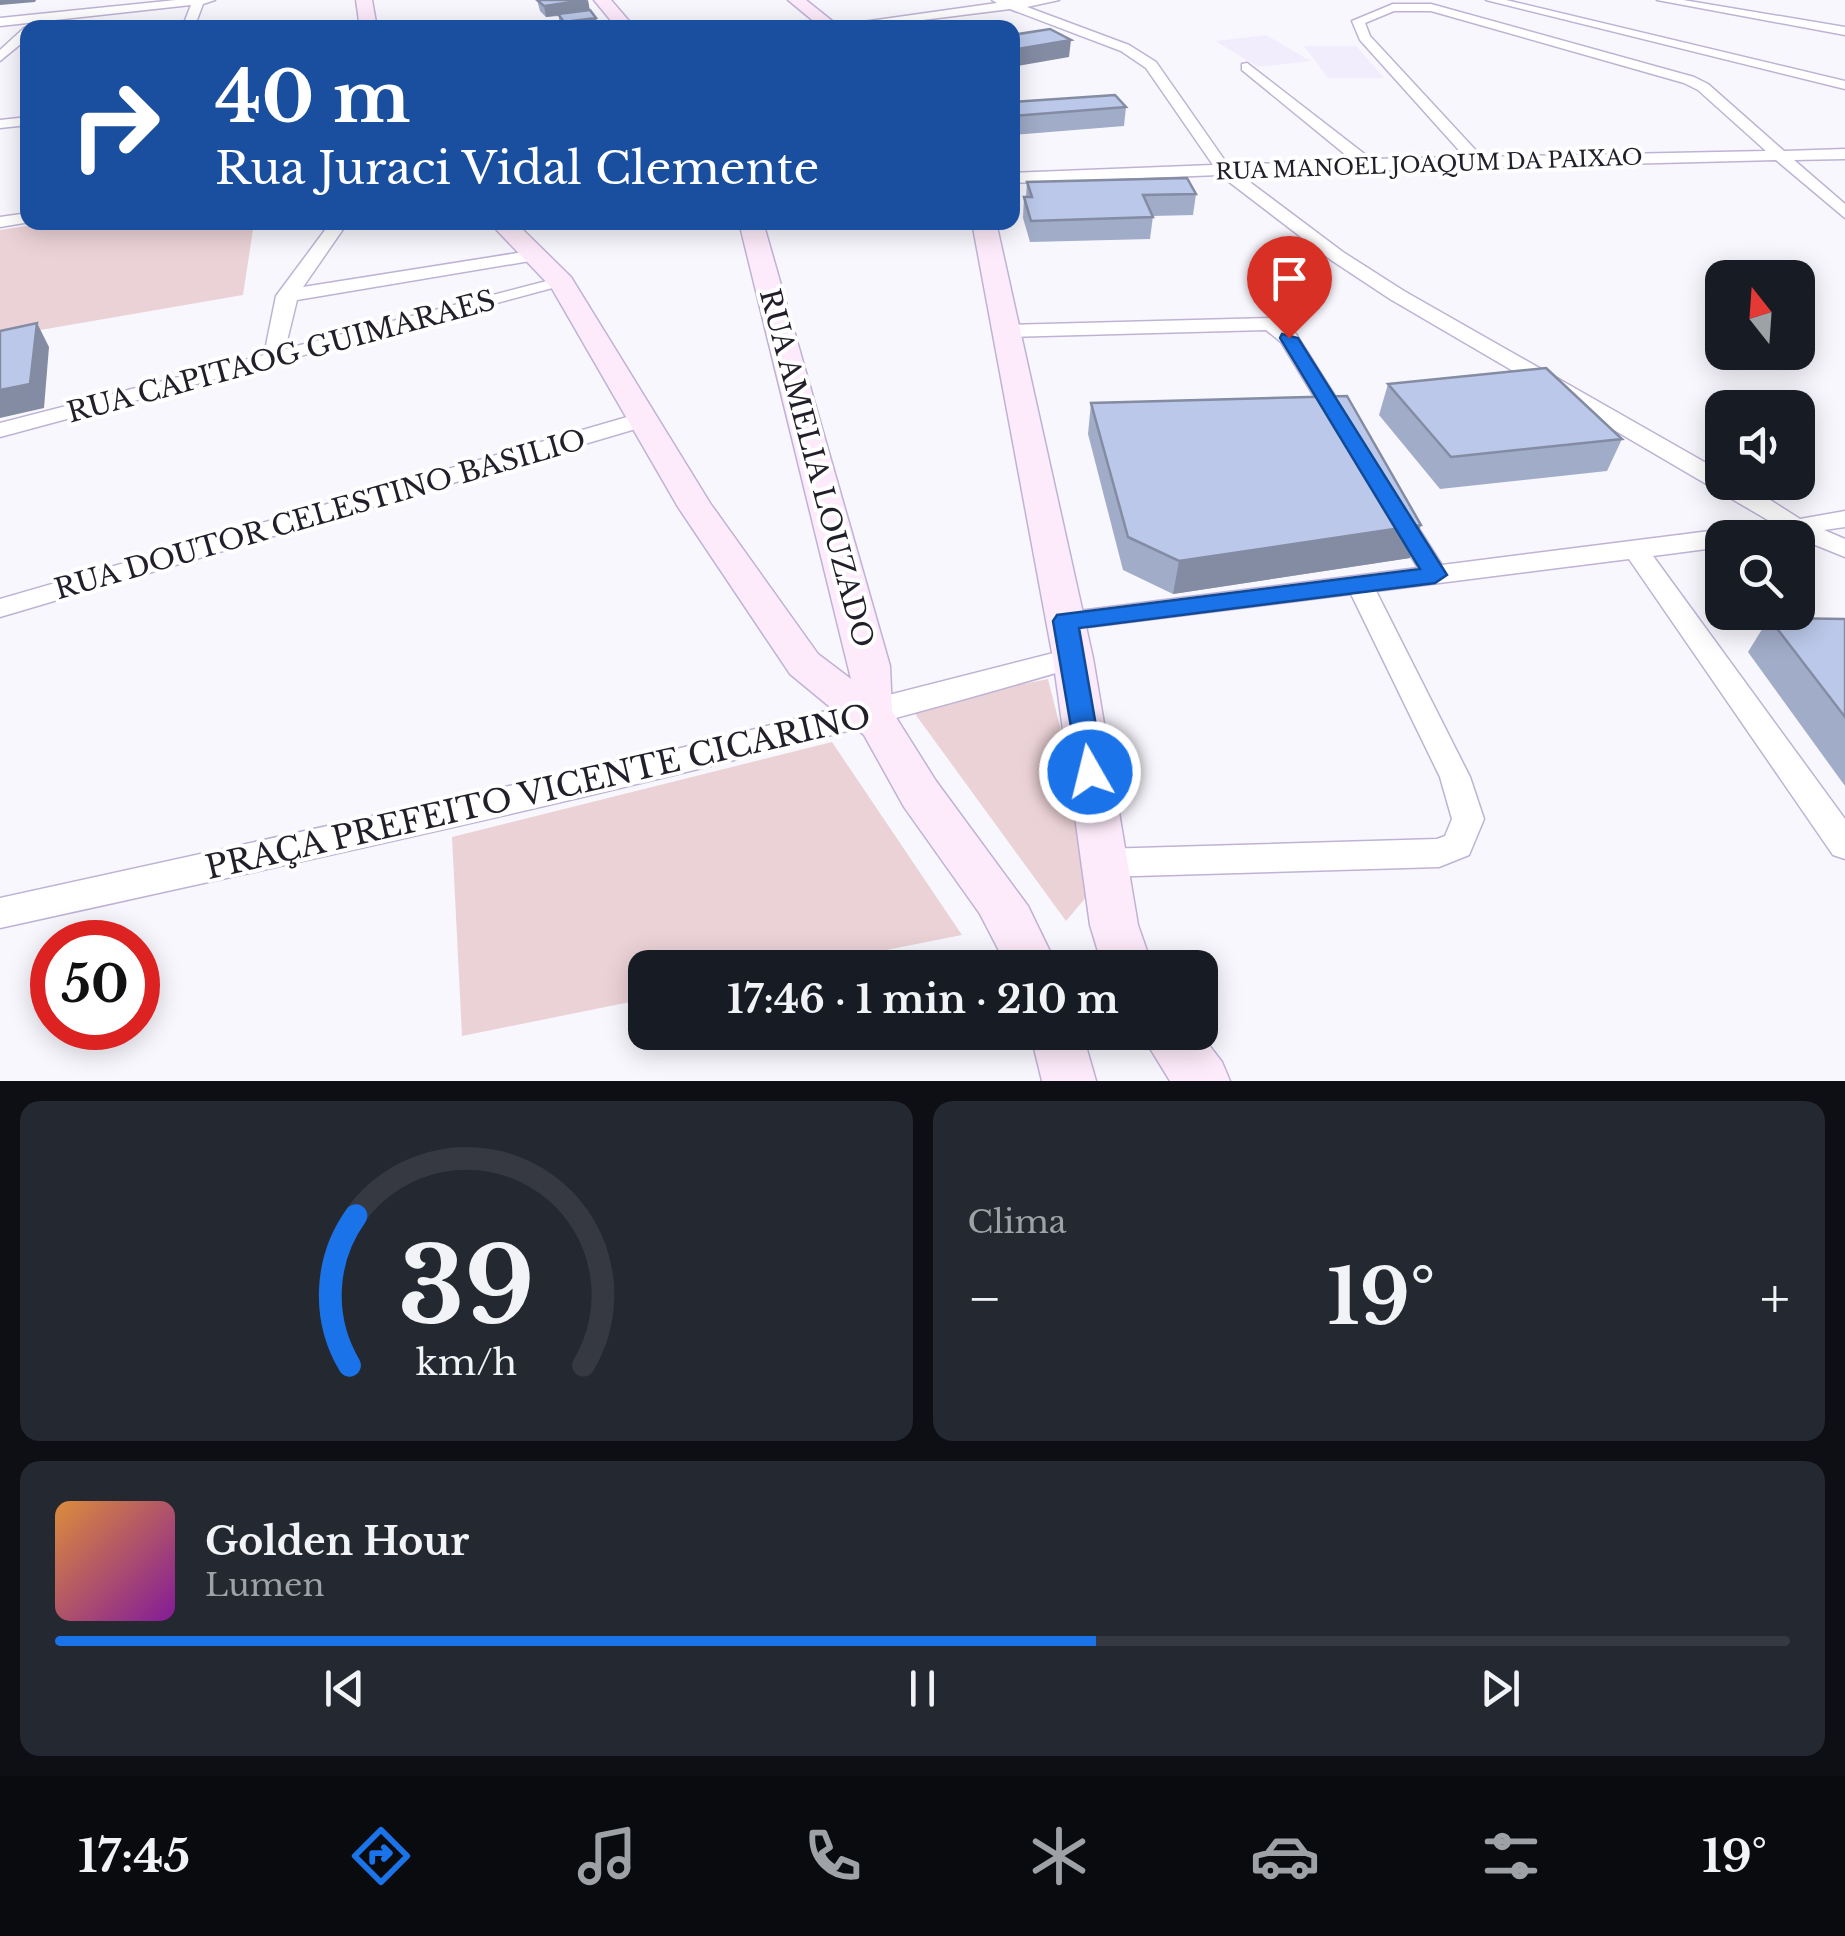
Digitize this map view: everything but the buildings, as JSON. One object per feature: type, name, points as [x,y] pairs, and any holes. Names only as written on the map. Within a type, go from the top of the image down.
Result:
[{"type":"main road","points":[[602,0],[620,20]]},
{"type":"main road","points":[[796,0],[821,20]]},
{"type":"main road","points":[[509,230],[562,283],[695,508],[804,664],[822,683],[872,716],[918,792],[986,884],[1026,950]]},
{"type":"main road","name":"RUA AMELIA LOUZADO","points":[[753,230],[870,666],[872,716]]},
{"type":"main road","points":[[985,230],[1069,640],[1102,864],[1124,950]]},
{"type":"main road","points":[[1061,1050],[1070,1081]]},
{"type":"main road","points":[[1180,1050],[1203,1081]]},
{"type":"street","points":[[40,20],[61,0]]},
{"type":"street","points":[[73,20],[210,0]]},
{"type":"street","points":[[881,20],[1052,0]]},
{"type":"street","points":[[1492,0],[1845,86]]},
{"type":"street","points":[[1663,0],[1845,31]]},
{"type":"street","points":[[1005,3],[1096,35],[1151,66],[1224,170],[1397,295],[1705,471]]},
{"type":"street","points":[[1478,162],[1364,38],[1358,21],[1404,6],[1432,7],[1666,72],[1703,87],[1845,213]]},
{"type":"street","points":[[1691,18],[1706,8]]},
{"type":"street","points":[[1662,39],[1677,28]]},
{"type":"street","points":[[0,57],[20,39]]},
{"type":"street","points":[[1246,67],[1367,164]]},
{"type":"street","name":"RUA MANOEL JOAQUM DA PAIXAO","points":[[1020,178],[1367,164],[1845,154]]},
{"type":"street","points":[[274,358],[277,319],[285,296],[334,230]]},
{"type":"street","points":[[285,296],[536,255]]},
{"type":"street","name":"RUA CAPITAOG GUIMARAES","points":[[0,430],[562,283]]},
{"type":"street","points":[[1004,331],[1270,324],[1289,338],[1353,442]]},
{"type":"street","name":"RUA DOUTOR CELESTINO BASILIO","points":[[0,608],[641,420]]},
{"type":"street","points":[[1384,492],[1435,575]]},
{"type":"street","points":[[1753,500],[1785,520]]},
{"type":"street","points":[[1815,526],[1845,519]]},
{"type":"street","points":[[1815,536],[1845,549]]},
{"type":"street","name":"PRAÇA PREFEITO VICENTE CICARINO","points":[[0,913],[417,822],[872,716],[1069,640],[1360,585],[1705,541]]},
{"type":"street","points":[[1636,550],[1845,845]]},
{"type":"street","points":[[1102,864],[1439,853],[1457,846],[1468,818],[1455,777],[1360,585]]},
{"type":"shaded area","points":[[1266,35],[1311,61],[1258,67],[1215,41]]},
{"type":"shaded area","points":[[1304,46],[1356,46],[1384,78],[1328,78]]},
{"type":"shaded area","points":[[20,227],[20,230],[253,230],[243,295],[0,337],[0,230]]},
{"type":"shaded area","points":[[1048,679],[1099,882],[1066,921],[910,707]]},
{"type":"shaded area","points":[[832,742],[962,935],[886,950],[628,950],[628,1002],[462,1036],[452,837]]},
{"type":"route","points":[[1090,772],[1066,621],[1435,575],[1289,338]]}]
